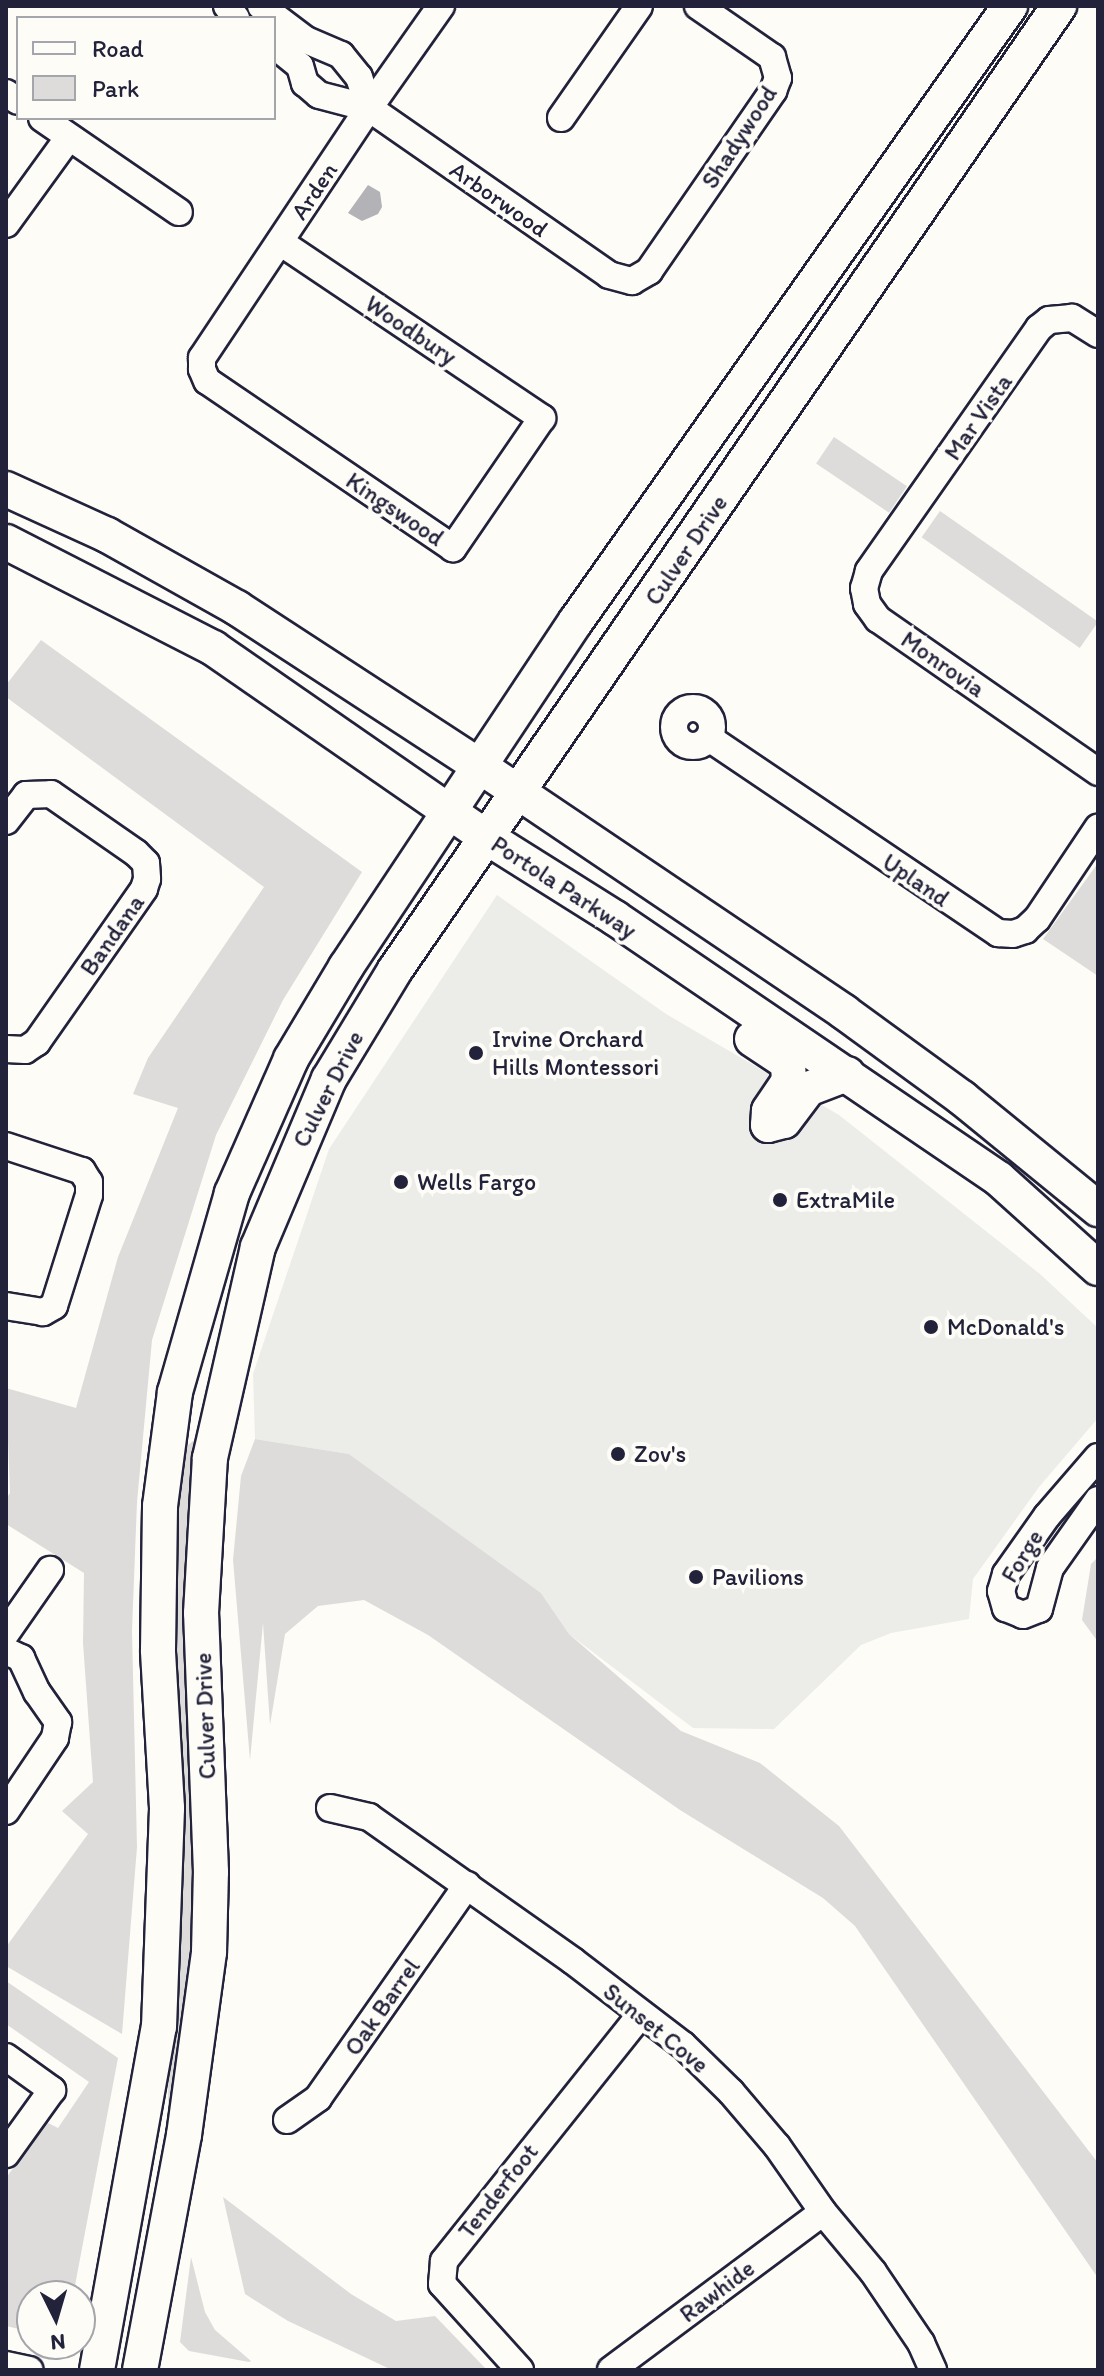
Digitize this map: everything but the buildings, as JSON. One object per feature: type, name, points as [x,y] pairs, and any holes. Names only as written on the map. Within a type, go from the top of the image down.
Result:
[{"type":"main road","name":"Culver Drive","points":[[97,2370],[159,2027],[167,1808],[158,1650],[160,1506],[175,1392],[232,1193],[291,1059],[346,967],[576,621],[1010,6]]},
{"type":"main road","name":"Culver Drive","points":[[140,2370],[184,2135],[209,1952],[211,1872],[201,1613],[205,1516],[220,1403],[258,1247],[329,1079],[395,970],[1059,6]]},
{"type":"main road","points":[[6,489],[107,535],[237,608],[481,767],[844,1012],[962,1098],[1098,1209]]},
{"type":"main road","name":"Portola Parkway","points":[[6,542],[213,648],[486,837],[615,918],[999,1179],[1098,1268]]},
{"type":"main road","points":[[615,918],[666,980],[788,1063],[789,1081],[769,1111],[768,1125],[784,1121],[808,1089],[847,1074]]},
{"type":"street","name":"Arden","points":[[207,381],[202,358],[441,6]]},
{"type":"street","points":[[561,118],[639,6]]},
{"type":"street","name":"Shadywood","points":[[632,281],[649,271],[773,91],[778,78],[772,57],[698,6]]},
{"type":"street","points":[[276,17],[306,40],[341,55],[359,77],[369,108]]},
{"type":"street","name":"Arborwood","points":[[276,47],[300,66],[305,83],[319,95],[369,108],[609,275],[632,281]]},
{"type":"street","points":[[45,120],[179,212]]},
{"type":"street","points":[[6,224],[69,137]]},
{"type":"street","name":"Woodbury","points":[[280,242],[542,418]]},
{"type":"street","name":"Mar Vista","points":[[903,525],[1039,328],[1060,317],[1072,318],[1098,334]]},
{"type":"street","name":"Kingswood","points":[[207,381],[453,548],[542,418]]},
{"type":"street","name":"Monrovia","points":[[903,525],[866,580],[865,597],[872,612],[1098,772]]},
{"type":"street","name":"Upland","points":[[709,738],[998,933],[1013,934],[1037,919],[1098,828]]},
{"type":"street","name":"Bandana","points":[[6,821],[26,795],[39,792],[51,794],[136,853],[146,863],[147,879],[144,889],[37,1042],[25,1050],[6,1049]]},
{"type":"street","points":[[6,1146],[82,1171],[89,1182],[89,1195],[54,1306],[43,1312],[6,1306]]},
{"type":"street","name":"Forge","points":[[1098,1457],[1047,1516],[1006,1574],[1001,1591],[1006,1608],[1023,1615],[1039,1609],[1050,1568],[1098,1500]]},
{"type":"street","points":[[6,1633],[50,1570]]},
{"type":"street","points":[[6,1811],[55,1738],[58,1722],[14,1654]]},
{"type":"street","name":"Sunset Cove","points":[[330,1808],[369,1817],[467,1885],[683,2045],[731,2092],[777,2146],[823,2212],[873,2272],[921,2343],[933,2370]]},
{"type":"street","name":"Oak Barrel","points":[[287,2120],[318,2098],[467,1885]]},
{"type":"street","name":"Tenderfoot","points":[[520,2370],[442,2284],[444,2261],[641,2014]]},
{"type":"street","points":[[6,2057],[52,2090],[6,2154]]},
{"type":"street","name":"Rawhide","points":[[611,2370],[823,2212]]},
{"type":"street","points":[[6,2365],[29,2370]]},
{"type":"shaded area","points":[[368,185],[380,192],[382,207],[378,214],[362,221],[348,213]]},
{"type":"shaded area","points":[[497,895],[666,1014],[839,1115],[1040,1274],[1098,1328],[1098,1418],[1039,1487],[973,1579],[969,1619],[891,1633],[861,1645],[774,1729],[693,1728],[569,1634],[541,1593],[349,1454],[255,1439],[253,1374],[329,1149]]},
{"type":"green space","points":[[834,437],[907,486],[889,513],[816,464]]},
{"type":"green space","points":[[940,511],[1098,622],[1080,648],[922,537]]},
{"type":"green space","points":[[41,640],[362,872],[283,1000],[216,1135],[152,1340],[137,1502],[132,1631],[137,1847],[122,2034],[6,1966],[6,1947],[88,1834],[62,1811],[93,1782],[83,1643],[84,1573],[6,1524],[6,1499],[10,1493],[6,1388],[76,1408],[118,1257],[178,1108],[133,1094],[148,1058],[264,887],[6,697],[6,685]]},
{"type":"green space","points":[[1098,863],[1098,976],[1043,939]]},
{"type":"green space","points":[[255,1439],[349,1454],[541,1593],[569,1634],[681,1731],[760,1763],[839,1826],[1098,2163],[1098,2278],[855,1926],[823,1898],[680,1810],[428,1635],[364,1600],[318,1606],[285,1634],[270,1725],[263,1623],[250,1760],[233,1560],[241,1476]]},
{"type":"green space","points":[[197,1441],[199,1833],[195,1972],[137,2319],[128,2341],[168,2122],[171,1614],[178,1481],[187,1446]]},
{"type":"green space","points":[[1098,1557],[1098,1642],[1082,1620],[1091,1564]]},
{"type":"green space","points":[[6,1981],[118,2058],[76,2280],[16,2280],[16,2328],[6,2326],[6,2178],[46,2122],[58,2128],[89,2082],[6,2024]]},
{"type":"green space","points":[[223,2197],[351,2294],[396,2321],[435,2316],[487,2370],[392,2370],[288,2321],[245,2294]]},
{"type":"green space","points":[[191,2257],[205,2312],[215,2330],[251,2361],[189,2351],[180,2342]]},
{"type":"place","name":"Irvine Orchard Hills Montessori","points":[[476,1053]]},
{"type":"place","name":"Wells Fargo","points":[[401,1182]]},
{"type":"place","name":"ExtraMile","points":[[780,1200]]},
{"type":"place","name":"McDonald's","points":[[931,1327]]},
{"type":"place","name":"Zov's","points":[[618,1454]]},
{"type":"place","name":"Pavilions","points":[[696,1577]]}]
